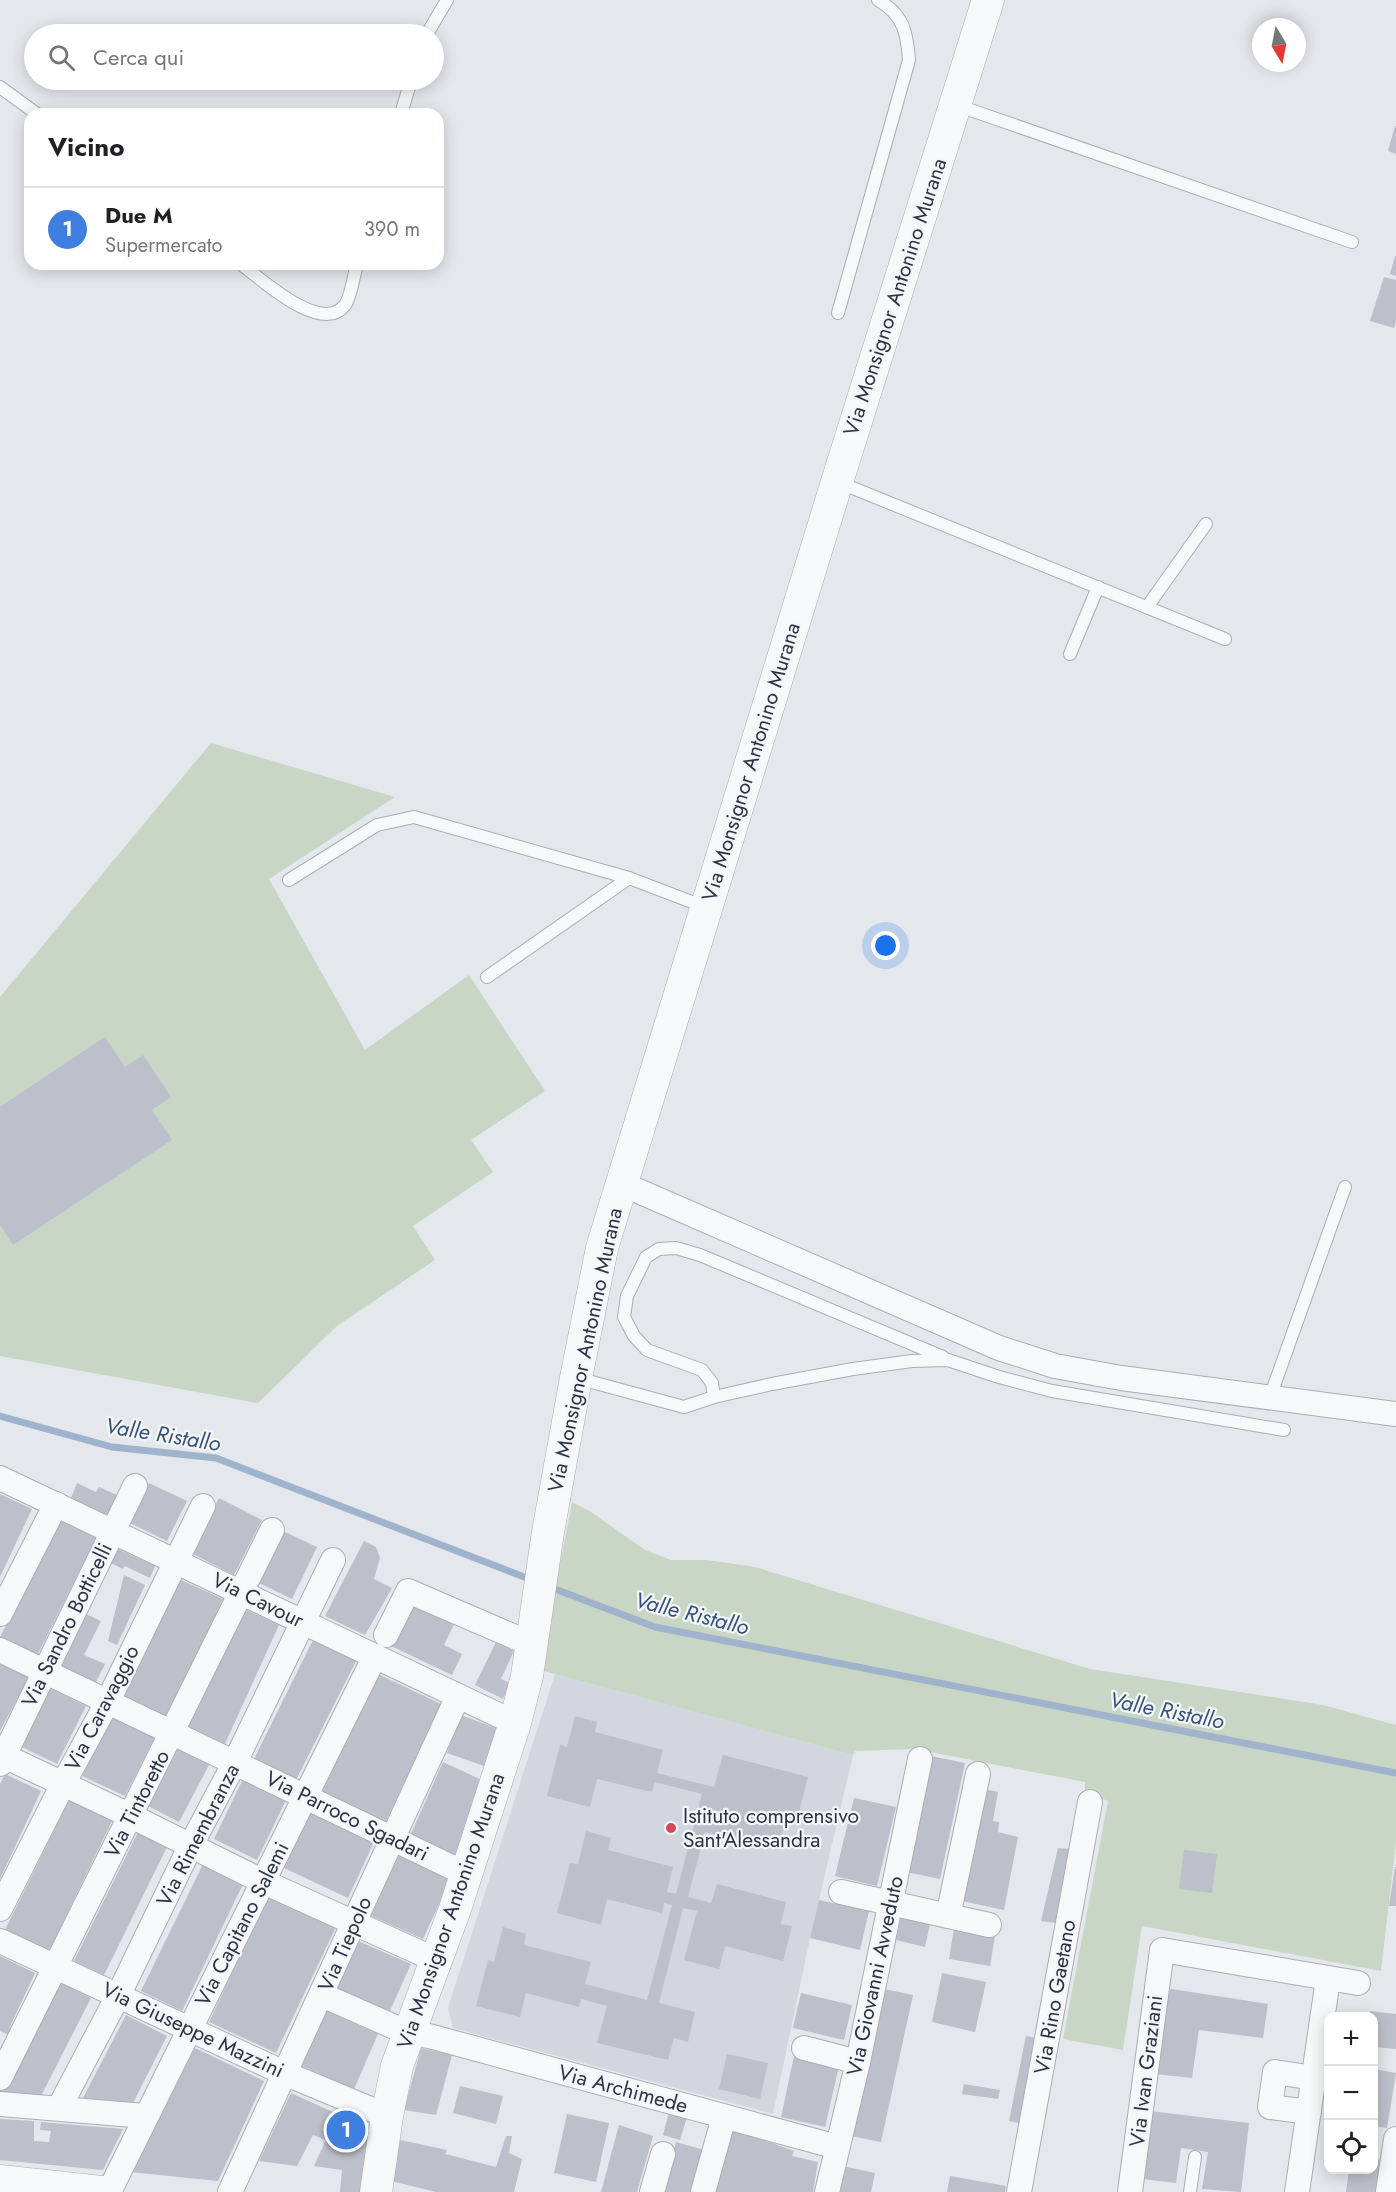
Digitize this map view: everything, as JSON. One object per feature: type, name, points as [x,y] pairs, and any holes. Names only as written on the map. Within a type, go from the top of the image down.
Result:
[{"type":"street","name":"Via Monsignor Antonino Murana","points":[[376,2192],[397,2066],[455,1909],[515,1723],[527,1676],[548,1532],[576,1378],[602,1248],[620,1183],[988,0]]},
{"type":"street","points":[[620,1183],[999,1348],[1055,1366],[1122,1378],[1396,1414]]},
{"type":"street","name":"Via Cavour","points":[[0,1478],[303,1622],[381,1646],[458,1696],[515,1723]]},
{"type":"street","name":"Via Sandro Botticelli","points":[[1,1758],[135,1486]]},
{"type":"street","points":[[0,1614],[56,1504]]},
{"type":"street","name":"Via Caravaggio","points":[[0,1909],[108,1701],[203,1506]]},
{"type":"street","name":"Via Tintoretto","points":[[0,2078],[272,1530]]},
{"type":"street","name":"Via Rimembranza","points":[[59,2108],[118,1996],[191,1845],[235,1762],[333,1560]]},
{"type":"street","name":"Via Capitano Salemi","points":[[109,2192],[408,1591],[532,1638]]},
{"type":"street","name":"Via Parroco Sgadari","points":[[0,1650],[466,1874]]},
{"type":"street","name":"Via Tiepolo","points":[[230,2192],[458,1696]]},
{"type":"street","points":[[1,1758],[63,1784],[264,1882],[436,1960]]},
{"type":"street","name":"Via Giovanni Avveduto","points":[[827,2192],[858,2062],[920,1759]]},
{"type":"street","points":[[948,1916],[978,1774]]},
{"type":"street","name":"Via Rino Gaetano","points":[[1019,2192],[1090,1802]]},
{"type":"street","points":[[841,1892],[989,1925]]},
{"type":"street","name":"Via Giuseppe Mazzini","points":[[0,1941],[284,2073],[387,2116]]},
{"type":"street","name":"Via Ivan Graziani","points":[[1130,2192],[1162,1950],[1328,1978]]},
{"type":"street","points":[[1298,2192],[1328,1978],[1358,1983]]},
{"type":"street","name":"Via Archimede","points":[[322,1995],[408,2033],[429,2036],[837,2146]]},
{"type":"street","points":[[804,2048],[858,2062]]},
{"type":"street","points":[[1309,2112],[1270,2107],[1275,2072],[1314,2078]]},
{"type":"street","points":[[0,2104],[145,2116]]},
{"type":"street","points":[[703,2192],[724,2117]]},
{"type":"street","points":[[1388,2192],[1396,2139]]},
{"type":"street","points":[[652,2192],[663,2154]]},
{"type":"street","points":[[15,2186],[100,2192]]},
{"type":"lane","points":[[433,24],[447,0]]},
{"type":"lane","points":[[838,313],[909,60],[907,34],[899,18],[878,0]]},
{"type":"lane","points":[[0,87],[29,108]]},
{"type":"lane","points":[[403,108],[408,90]]},
{"type":"lane","points":[[956,105],[1352,242]]},
{"type":"lane","points":[[249,270],[300,308],[315,313],[336,311],[345,304],[355,270]]},
{"type":"lane","points":[[837,482],[1225,639]]},
{"type":"lane","points":[[1147,607],[1206,524]]},
{"type":"lane","points":[[1070,654],[1098,587]]},
{"type":"lane","points":[[289,880],[377,825],[414,817],[629,879],[706,907]]},
{"type":"lane","points":[[487,977],[629,879]]},
{"type":"lane","points":[[1270,1397],[1345,1187]]},
{"type":"lane","points":[[714,1397],[712,1383],[702,1370],[647,1350],[634,1336],[624,1317],[627,1296],[637,1274],[646,1257],[659,1249],[676,1248],[700,1255],[948,1360],[999,1377],[1052,1391],[1284,1430]]},
{"type":"lane","points":[[576,1378],[684,1407],[714,1397],[853,1369],[912,1361],[948,1360]]},
{"type":"lane","points":[[1190,2192],[1195,2157]]},
{"type":"shaded area","name":"Istituto comprensivo Sant'Alessandra","points":[[555,1674],[853,1755],[810,1938],[773,2114],[453,2028],[448,2008]]},
{"type":"green space","points":[[211,743],[395,797],[269,879],[365,1050],[469,975],[545,1091],[471,1140],[493,1172],[413,1226],[435,1260],[337,1326],[258,1403],[0,1356],[0,997]]},
{"type":"green space","points":[[572,1502],[591,1512],[645,1550],[671,1560],[707,1560],[755,1567],[1090,1669],[1323,1705],[1396,1725],[1396,1842],[1381,1971],[1142,1926],[1123,2050],[1063,2039],[1108,1801],[1085,1791],[1085,1782],[914,1749],[855,1751],[853,1755],[544,1671],[547,1633]]},
{"type":"building","points":[[1396,126],[1396,154],[1388,151]]},
{"type":"building","points":[[1396,256],[1396,276],[1390,274]]},
{"type":"building","points":[[1384,277],[1396,280],[1394,328],[1370,321]]},
{"type":"building","points":[[105,1037],[125,1067],[143,1055],[171,1097],[152,1110],[172,1140],[13,1245],[0,1225],[0,1107]]},
{"type":"building","points":[[77,1483],[96,1492],[99,1487],[117,1495],[107,1517],[71,1498]]},
{"type":"building","points":[[149,1483],[187,1501],[167,1541],[130,1523]]},
{"type":"building","points":[[0,1494],[32,1509],[0,1577]]},
{"type":"building","points":[[219,1498],[262,1520],[234,1575],[191,1553]]},
{"type":"building","points":[[59,1520],[96,1538],[36,1658],[0,1640],[0,1637]]},
{"type":"building","points":[[283,1531],[317,1547],[292,1599],[259,1583]]},
{"type":"building","points":[[364,1541],[376,1547],[380,1558],[374,1579],[392,1588],[365,1635],[325,1616]]},
{"type":"building","points":[[118,1549],[155,1566],[150,1578],[125,1566],[123,1569],[111,1563]]},
{"type":"building","points":[[124,1575],[145,1585],[117,1645],[108,1641]]},
{"type":"building","points":[[177,1578],[223,1599],[168,1718],[122,1697]]},
{"type":"building","points":[[413,1600],[456,1620],[444,1645],[462,1654],[452,1675],[391,1646]]},
{"type":"building","points":[[242,1608],[279,1625],[224,1746],[186,1728]]},
{"type":"building","points":[[84,1613],[101,1621],[84,1655],[105,1664],[95,1684],[58,1668]]},
{"type":"building","points":[[313,1640],[356,1661],[296,1780],[254,1759]]},
{"type":"building","points":[[496,1642],[514,1651],[501,1679],[510,1683],[503,1699],[475,1685]]},
{"type":"building","points":[[0,1661],[29,1677],[0,1731]]},
{"type":"building","points":[[378,1674],[441,1704],[386,1821],[322,1792]]},
{"type":"building","points":[[49,1688],[86,1706],[57,1764],[20,1746]]},
{"type":"building","points":[[461,1715],[501,1730],[487,1767],[447,1753]]},
{"type":"building","points":[[111,1716],[155,1737],[125,1796],[82,1776]]},
{"type":"building","points":[[575,1716],[597,1722],[595,1732],[663,1750],[657,1773],[714,1787],[723,1755],[808,1777],[798,1816],[787,1814],[778,1850],[705,1832],[688,1897],[711,1903],[717,1884],[786,1902],[781,1924],[792,1926],[783,1961],[725,1946],[719,1969],[684,1960],[697,1911],[683,1908],[659,2003],[695,2012],[688,2042],[674,2038],[668,2060],[597,2043],[607,2006],[581,1999],[579,2007],[526,1993],[520,2017],[476,2006],[488,1960],[494,1962],[503,1927],[526,1934],[524,1945],[591,1962],[585,1984],[647,2000],[672,1905],[664,1903],[662,1913],[607,1899],[601,1925],[557,1913],[570,1863],[578,1864],[586,1831],[611,1838],[608,1850],[673,1867],[667,1892],[676,1894],[702,1794],[655,1782],[652,1792],[597,1779],[590,1807],[547,1796],[560,1745],[567,1747]]},
{"type":"building","points":[[179,1747],[210,1763],[179,1822],[148,1806]]},
{"type":"building","points":[[931,1756],[965,1763],[940,1879],[906,1872]]},
{"type":"building","points":[[443,1762],[486,1782],[457,1856],[411,1834]]},
{"type":"building","points":[[5,1774],[41,1791],[0,1879],[0,1784]]},
{"type":"building","points":[[243,1779],[286,1800],[257,1860],[214,1839]]},
{"type":"building","points":[[984,1789],[998,1792],[993,1821],[999,1822],[998,1832],[1018,1837],[1004,1910],[962,1901]]},
{"type":"building","points":[[854,1798],[896,1807],[877,1886],[835,1876]]},
{"type":"building","points":[[69,1800],[112,1821],[49,1951],[5,1930]]},
{"type":"building","points":[[310,1812],[374,1842],[348,1898],[284,1868]]},
{"type":"building","points":[[138,1832],[167,1847],[104,1975],[74,1961]]},
{"type":"building","points":[[1058,1848],[1070,1849],[1056,1923],[1041,1921]]},
{"type":"building","points":[[1184,1850],[1217,1854],[1212,1893],[1179,1889]]},
{"type":"building","points":[[398,1854],[451,1878],[423,1939],[371,1916]]},
{"type":"building","points":[[203,1864],[243,1884],[182,2011],[141,1991]]},
{"type":"building","points":[[1395,1867],[1396,1906],[1389,1906]]},
{"type":"building","points":[[268,1896],[336,1927],[276,2053],[209,2022]]},
{"type":"building","points":[[819,1900],[869,1911],[860,1950],[810,1938]]},
{"type":"building","points":[[901,1917],[930,1924],[925,1947],[896,1940]]},
{"type":"building","points":[[954,1929],[995,1936],[990,1966],[949,1959]]},
{"type":"building","points":[[358,1941],[411,1964],[389,2013],[336,1990]]},
{"type":"building","points":[[0,1956],[35,1973],[9,2029],[12,2029],[9,2035],[0,2031]]},
{"type":"building","points":[[942,1973],[986,1982],[975,2032],[932,2022]]},
{"type":"building","points":[[59,1982],[91,1998],[41,2096],[2,2093]]},
{"type":"building","points":[[1165,1988],[1268,2004],[1263,2038],[1199,2030],[1192,2078],[1154,2074]]},
{"type":"building","points":[[884,1989],[913,1995],[881,2142],[851,2136]]},
{"type":"building","points":[[801,1993],[852,2005],[844,2040],[793,2028]]},
{"type":"building","points":[[326,2011],[378,2034],[354,2089],[302,2066]]},
{"type":"building","points":[[1370,2011],[1396,2014],[1396,2049],[1378,2047],[1378,2012]]},
{"type":"building","points":[[126,2015],[167,2036],[133,2103],[83,2098]]},
{"type":"building","points":[[1026,2036],[1036,2038],[1019,2123],[1009,2121]]},
{"type":"building","points":[[195,2048],[264,2081],[218,2181],[130,2172]]},
{"type":"building","points":[[421,2048],[452,2055],[436,2115],[404,2110]]},
{"type":"building","points":[[727,2054],[768,2063],[760,2099],[719,2089]]},
{"type":"building","points":[[794,2056],[839,2066],[825,2127],[781,2117]]},
{"type":"building","points":[[1378,2070],[1396,2073],[1387,2128],[1378,2127]]},
{"type":"building","points":[[964,2084],[1000,2090],[998,2099],[962,2094]]},
{"type":"building","points":[[460,2086],[503,2096],[496,2124],[453,2113]]},
{"type":"building","points":[[291,2093],[370,2129],[361,2192],[340,2192],[342,2170],[314,2166],[326,2140],[313,2135],[297,2166],[259,2161]]},
{"type":"building","points":[[1150,2111],[1249,2123],[1241,2192],[1202,2189],[1208,2152],[1181,2148],[1176,2183],[1142,2179]]},
{"type":"building","points":[[669,2112],[687,2117],[680,2140],[663,2135]]},
{"type":"building","points":[[567,2114],[609,2123],[596,2182],[554,2173]]},
{"type":"building","points":[[0,2119],[34,2121],[34,2141],[49,2142],[51,2131],[40,2130],[41,2122],[123,2129],[103,2170],[0,2160]]},
{"type":"building","points":[[619,2125],[653,2136],[637,2192],[601,2192]]},
{"type":"building","points":[[731,2128],[794,2151],[792,2156],[818,2162],[813,2192],[712,2192]]},
{"type":"building","points":[[506,2136],[512,2136],[509,2153],[522,2159],[514,2192],[436,2192],[391,2181],[400,2140],[447,2150],[445,2154],[496,2167]]},
{"type":"building","points":[[676,2142],[704,2150],[692,2192],[662,2192]]},
{"type":"building","points":[[1378,2159],[1384,2160],[1379,2192],[1346,2192],[1348,2174],[1378,2174]]},
{"type":"building","points":[[842,2166],[875,2173],[871,2192],[836,2192]]},
{"type":"building","points":[[950,2176],[1006,2186],[1005,2192],[947,2192]]},
{"type":"waterway","name":"Valle Ristallo","points":[[0,1416],[112,1447],[216,1458],[532,1580]]},
{"type":"waterway","name":"Valle Ristallo","points":[[547,1586],[655,1627],[1396,1773]]},
{"type":"place","name":"Istituto comprensivo Sant'Alessandra","points":[[671,1828]]},
{"type":"place","name":"Due M","points":[[346,2130]]}]
